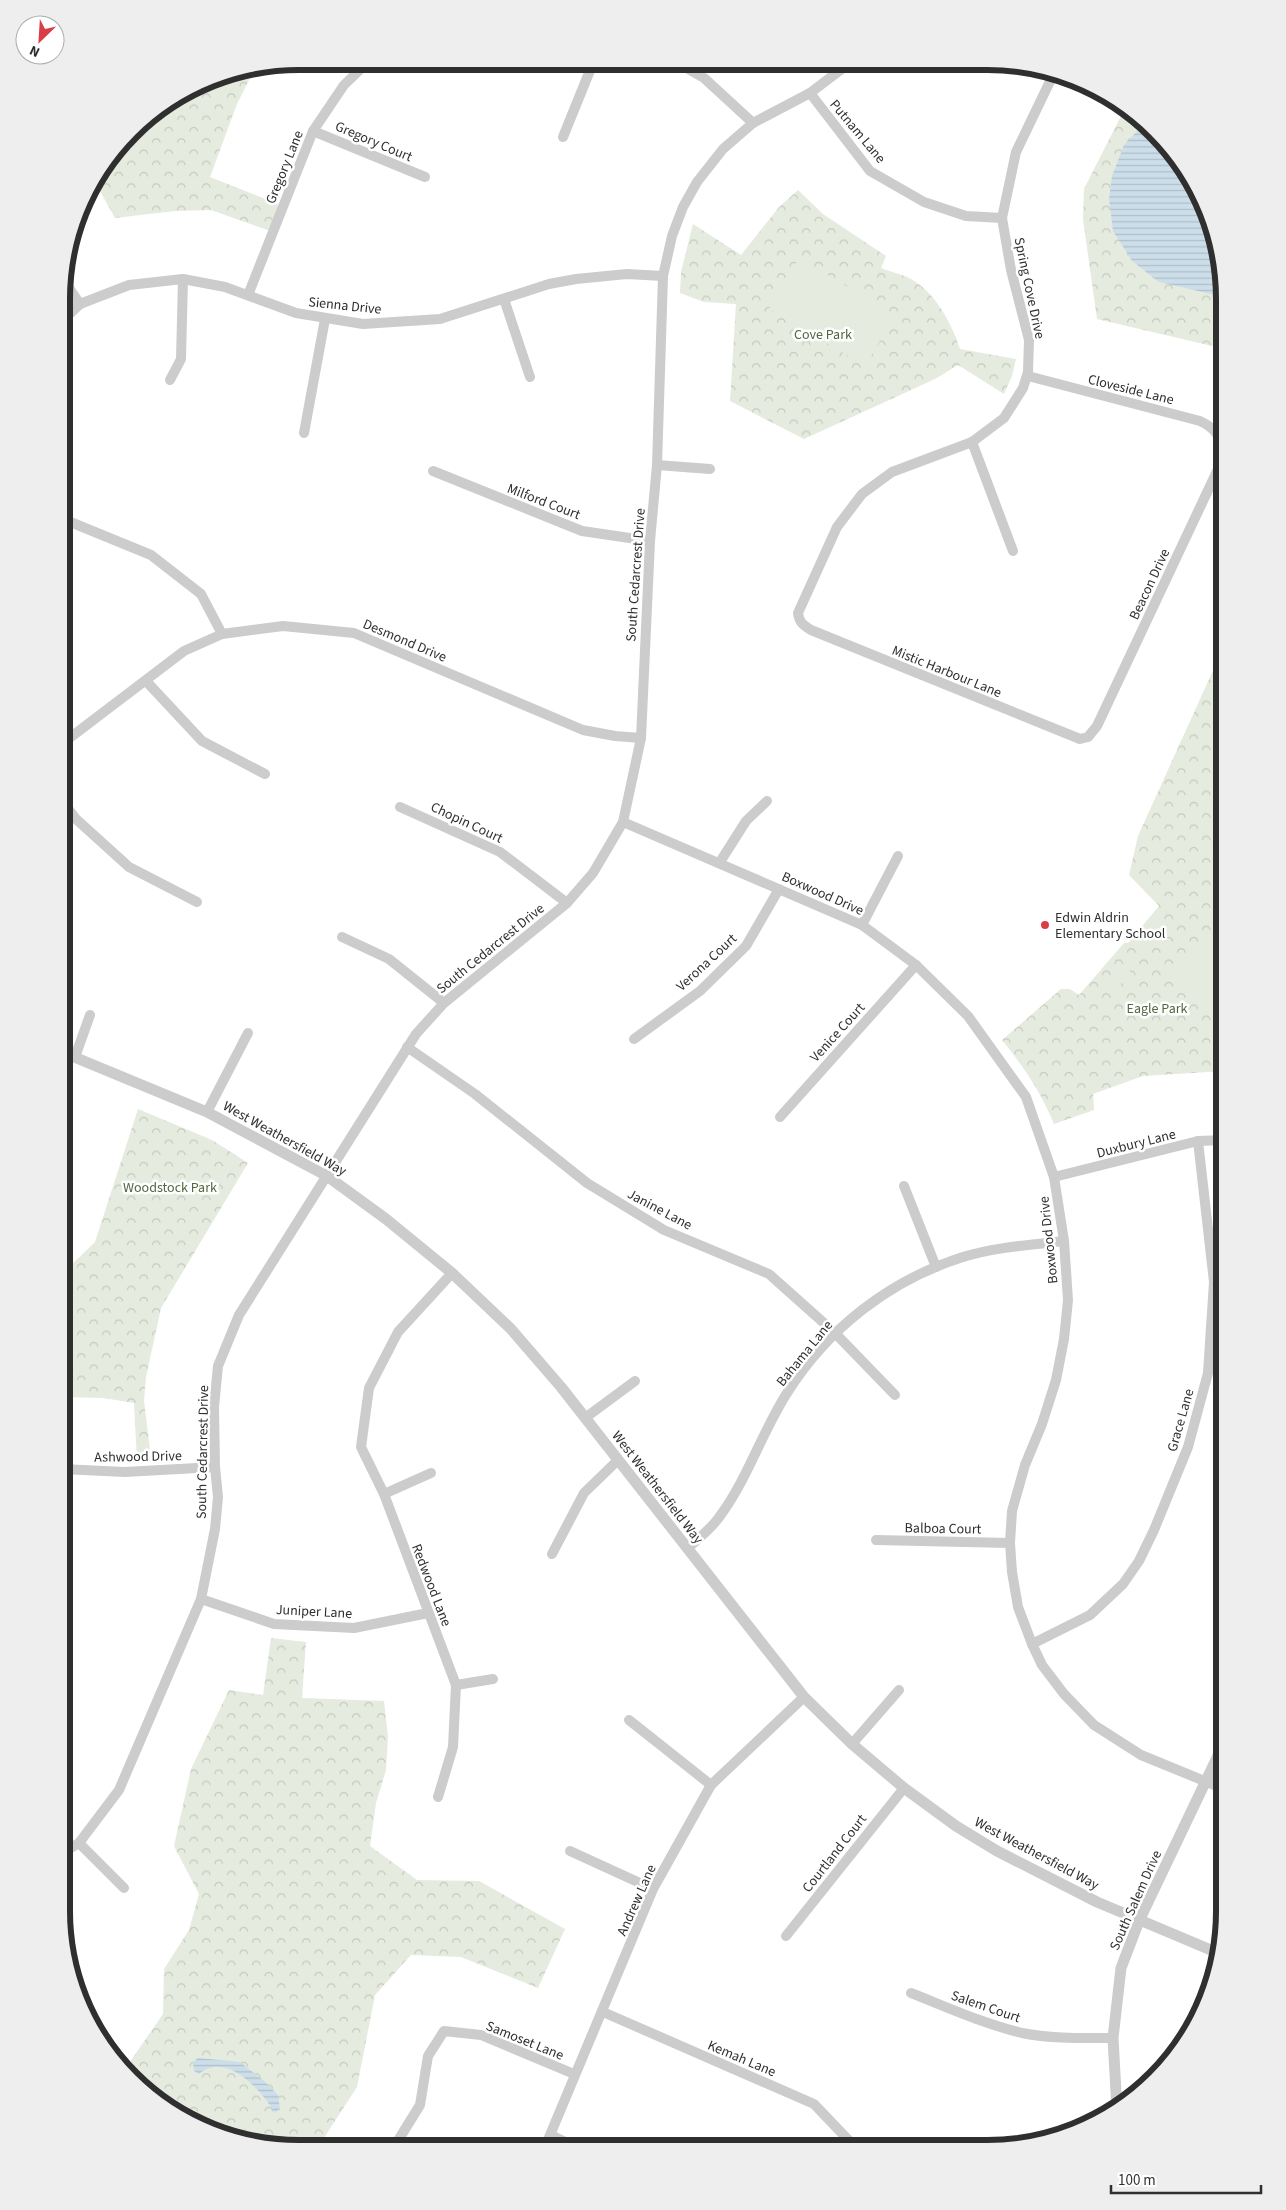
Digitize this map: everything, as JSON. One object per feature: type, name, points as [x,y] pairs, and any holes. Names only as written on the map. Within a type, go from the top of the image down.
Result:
[{"type":"street","name":"Gregory Lane","points":[[248,296],[313,131],[344,85],[360,70]]},
{"type":"street","points":[[563,137],[590,70]]},
{"type":"street","points":[[690,70],[704,78],[753,123]]},
{"type":"street","name":"South Cedarcrest Drive","points":[[70,1848],[79,1843],[119,1790],[201,1599],[215,1529],[218,1496],[215,1467],[214,1407],[218,1366],[239,1315],[407,1047],[444,1003],[567,903],[593,873],[623,822],[640,738],[650,541],[657,465],[663,276],[672,236],[683,207],[696,182],[723,149],[753,123],[810,93],[840,70]]},
{"type":"street","name":"Spring Cove Drive","points":[[799,619],[801,605],[837,527],[862,494],[892,472],[972,442],[997,424],[1010,411],[1028,376],[1029,340],[1011,270],[1002,218],[1016,152],[1051,79]]},
{"type":"street","name":"Putnam Lane","points":[[810,93],[870,171],[924,202],[966,216],[1002,218]]},
{"type":"street","name":"Gregory Court","points":[[313,131],[425,177]]},
{"type":"street","name":"Sienna Drive","points":[[70,313],[80,304],[129,285],[183,279],[209,282],[272,305],[325,319],[363,324],[417,322],[465,312],[549,284],[576,279],[627,274],[663,276]]},
{"type":"street","points":[[170,380],[181,360],[183,279]]},
{"type":"street","points":[[70,289],[80,304]]},
{"type":"street","points":[[504,299],[530,377]]},
{"type":"street","points":[[304,433],[325,319]]},
{"type":"street","name":"Cloveside Lane","points":[[1028,376],[1200,421],[1216,433]]},
{"type":"street","points":[[972,442],[1013,551]]},
{"type":"street","points":[[657,465],[710,469]]},
{"type":"street","name":"Milford Court","points":[[433,471],[582,531],[650,541]]},
{"type":"street","name":"Beacon Drive","points":[[1088,737],[1097,726],[1216,473]]},
{"type":"street","points":[[70,522],[152,556],[201,594],[222,634]]},
{"type":"street","name":"Mistic Harbour Lane","points":[[799,619],[810,630],[1074,738],[1088,737]]},
{"type":"street","name":"Desmond Drive","points":[[70,737],[184,651],[222,634],[283,626],[354,634],[583,730],[640,738]]},
{"type":"street","points":[[146,681],[202,742],[265,774]]},
{"type":"street","points":[[720,862],[746,821],[766,801]]},
{"type":"street","name":"Chopin Court","points":[[400,807],[500,852],[567,903]]},
{"type":"street","points":[[70,811],[76,819],[129,867],[197,902]]},
{"type":"street","name":"Boxwood Drive","points":[[623,822],[720,862],[779,890],[862,925],[916,965],[968,1016],[1026,1097],[1054,1177],[1064,1241],[1068,1300],[1064,1339],[1048,1407],[1016,1494],[1010,1543],[1015,1594],[1032,1644],[1042,1664],[1064,1694],[1099,1729],[1141,1755],[1216,1785]]},
{"type":"street","points":[[862,925],[898,856]]},
{"type":"street","name":"Verona Court","points":[[634,1039],[700,991],[746,946],[779,890]]},
{"type":"street","points":[[342,937],[389,959],[444,1003]]},
{"type":"street","name":"Venice Court","points":[[780,1117],[916,965]]},
{"type":"street","points":[[75,1057],[90,1015]]},
{"type":"street","points":[[207,1112],[248,1033]]},
{"type":"street","name":"Janine Lane","points":[[407,1047],[475,1094],[587,1183],[664,1230],[769,1274],[834,1332],[895,1396]]},
{"type":"street","name":"West Weathersfield Way","points":[[70,1055],[207,1112],[327,1176],[386,1219],[452,1273],[511,1329],[585,1418],[804,1697],[852,1744],[904,1788],[956,1826],[1012,1860],[1139,1921],[1213,1951]]},
{"type":"street","name":"Duxbury Lane","points":[[1054,1177],[1198,1141],[1216,1140]]},
{"type":"street","name":"Grace Lane","points":[[1198,1141],[1216,1262]]},
{"type":"street","points":[[904,1186],[936,1267]]},
{"type":"street","name":"Bahama Lane","points":[[688,1548],[720,1517],[750,1465],[787,1393],[834,1332],[886,1292],[936,1267],[987,1252],[1064,1241]]},
{"type":"street","name":"Redwood Lane","points":[[438,1798],[453,1746],[456,1685],[384,1494],[361,1447],[369,1388],[398,1332],[452,1273]]},
{"type":"street","name":"Grace Lane","points":[[1032,1644],[1090,1615],[1123,1584],[1139,1561],[1177,1478],[1194,1425],[1208,1373],[1216,1307]]},
{"type":"street","points":[[585,1418],[635,1380]]},
{"type":"street","points":[[552,1554],[584,1493],[593,1482],[618,1460]]},
{"type":"street","name":"Ashwood Drive","points":[[70,1469],[125,1472],[215,1467]]},
{"type":"street","points":[[384,1494],[431,1473]]},
{"type":"street","name":"Balboa Court","points":[[876,1540],[1010,1543]]},
{"type":"street","name":"Juniper Lane","points":[[201,1599],[274,1624],[354,1628],[428,1613]]},
{"type":"street","points":[[456,1685],[493,1679]]},
{"type":"street","points":[[852,1744],[899,1690]]},
{"type":"street","name":"Andrew Lane","points":[[549,2140],[574,2074],[603,2012],[653,1889],[711,1785],[804,1697]]},
{"type":"street","points":[[629,1720],[711,1785]]},
{"type":"street","name":"South Salem Drive","points":[[1116,2100],[1114,2038],[1121,1968],[1139,1921],[1216,1760]]},
{"type":"street","name":"Courtland Court","points":[[786,1936],[904,1788]]},
{"type":"street","points":[[79,1843],[124,1888]]},
{"type":"street","points":[[570,1851],[653,1889]]},
{"type":"street","name":"Salem Court","points":[[911,1993],[999,2027],[1024,2033],[1072,2038],[1114,2038]]},
{"type":"street","name":"Kemah Lane","points":[[603,2012],[814,2104],[848,2140]]},
{"type":"street","name":"Samoset Lane","points":[[398,2140],[420,2105],[428,2056],[444,2031],[481,2035],[574,2074]]},
{"type":"street","points":[[551,2135],[561,2140]]},
{"type":"green space","points":[[252,75],[237,104],[210,177],[278,204],[273,232],[211,210],[175,211],[115,218],[99,189],[117,160],[137,137],[160,117],[185,101],[211,87]]},
{"type":"green space","points":[[1122,114],[1159,148],[1185,185],[1199,211],[1204,226],[1212,254],[1216,284],[1216,347],[1097,319],[1083,219],[1084,189]]},
{"type":"green space","name":"Cove Park","points":[[798,190],[823,214],[886,256],[881,268],[911,279],[928,292],[942,310],[960,349],[1016,359],[1012,376],[1004,394],[958,365],[935,379],[804,439],[730,401],[736,304],[704,302],[680,293],[681,272],[693,224],[741,255],[779,207]]},
{"type":"green space","points":[[799,258],[895,315],[865,366],[769,309]]},
{"type":"green space","name":"Eagle Park","points":[[1216,664],[1216,1071],[1143,1076],[1093,1094],[1094,1110],[1054,1124],[1031,1080],[1002,1040],[1061,989],[1070,989],[1079,995],[1124,943],[1128,943],[1159,906],[1129,875],[1138,836]]},
{"type":"green space","points":[[1157,917],[1170,928],[1146,955],[1134,945]]},
{"type":"green space","points":[[1209,931],[1216,931],[1216,1002],[1203,1001],[1196,998],[1171,981]]},
{"type":"green space","points":[[1121,963],[1131,972],[1111,996],[1100,987]]},
{"type":"green space","name":"Woodstock Park","points":[[138,1109],[212,1140],[248,1163],[161,1308],[146,1377],[144,1401],[151,1458],[137,1459],[134,1403],[104,1398],[70,1397],[70,1266],[95,1242]]},
{"type":"green space","points":[[271,1638],[306,1642],[302,1698],[384,1701],[388,1737],[386,1770],[376,1803],[370,1846],[417,1880],[479,1881],[565,1929],[538,1988],[461,1957],[411,1955],[375,1995],[357,2087],[323,2140],[284,2140],[254,2136],[211,2123],[160,2093],[129,2064],[163,2014],[164,1969],[189,1930],[199,1894],[174,1846],[191,1769],[229,1690],[263,1695]]},
{"type":"water","points":[[1140,128],[1169,160],[1185,185],[1199,211],[1212,254],[1216,295],[1159,282],[1132,261],[1113,231],[1109,198],[1112,176],[1124,145]]},
{"type":"water","points":[[198,2058],[240,2062],[278,2095],[280,2109],[275,2113],[252,2085],[242,2076],[231,2070],[220,2067],[209,2068],[199,2074],[194,2071],[193,2062]]},
{"type":"place","name":"Edwin Aldrin Elementary School","points":[[1045,925]]}]
